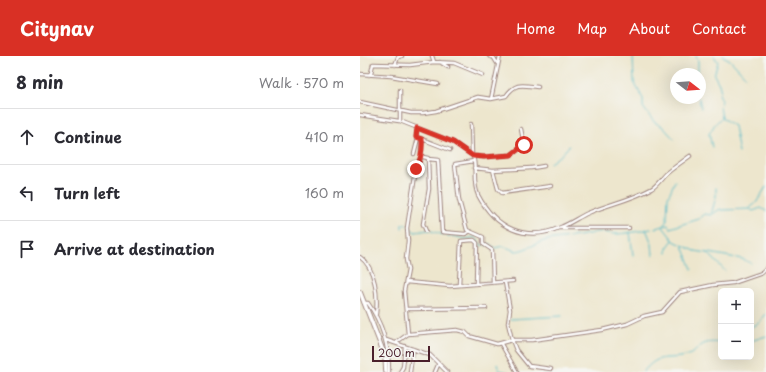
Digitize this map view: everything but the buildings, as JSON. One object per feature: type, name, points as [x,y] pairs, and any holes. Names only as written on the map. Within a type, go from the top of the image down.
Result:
[{"type":"main road","points":[[360,292],[385,356],[386,372]]},
{"type":"street","points":[[395,65],[398,57],[402,56]]},
{"type":"street","points":[[432,56],[436,61],[448,67]]},
{"type":"street","points":[[489,56],[494,58],[498,63]]},
{"type":"street","points":[[491,99],[498,73],[500,56]]},
{"type":"street","points":[[369,75],[373,64],[410,65],[436,61],[454,63],[483,75]]},
{"type":"street","points":[[360,74],[391,76],[438,84]]},
{"type":"street","points":[[360,102],[411,113],[433,112],[478,97],[491,99],[506,96],[518,85],[538,86]]},
{"type":"street","points":[[400,90],[400,122]]},
{"type":"street","points":[[360,114],[400,122],[453,142],[472,155],[484,157],[511,155],[524,145],[521,129]]},
{"type":"street","points":[[471,124],[472,155],[477,192],[496,220],[523,233],[530,234],[560,228],[629,228]]},
{"type":"street","points":[[414,154],[418,138],[417,128]]},
{"type":"street","points":[[418,138],[450,150]]},
{"type":"street","points":[[408,334],[404,291],[408,270],[406,259],[408,241],[406,228],[416,169],[422,155],[422,139]]},
{"type":"street","points":[[422,155],[428,159],[438,160],[442,232],[465,234],[469,232],[481,235],[483,237],[483,244],[492,250],[493,283]]},
{"type":"street","points":[[560,228],[588,213],[623,202],[652,189],[665,175],[690,156]]},
{"type":"street","points":[[426,231],[424,224],[428,189],[428,159]]},
{"type":"street","points":[[469,232],[466,230],[459,200],[456,164],[474,161]]},
{"type":"street","points":[[474,168],[494,170],[509,168],[527,169],[544,166]]},
{"type":"street","points":[[494,170],[498,189],[502,193],[551,186]]},
{"type":"street","points":[[459,285],[461,241],[474,240],[477,243],[476,284]]},
{"type":"street","points":[[360,257],[366,263],[373,276],[376,314]]},
{"type":"street","points":[[397,342],[408,334],[416,332],[457,330],[473,337],[497,344],[512,340],[572,335],[626,324],[644,316],[662,312],[680,292],[713,285],[733,283],[762,273],[766,269]]},
{"type":"street","points":[[406,282],[435,286],[513,282]]},
{"type":"street","points":[[505,282],[510,310],[508,323],[516,350],[529,366],[551,369]]},
{"type":"street","points":[[364,303],[368,303],[376,314],[386,340],[389,372]]},
{"type":"street","points":[[406,310],[486,308]]},
{"type":"street","points":[[386,340],[397,342],[430,356],[445,371]]},
{"type":"street","points":[[501,344],[517,372]]},
{"type":"street","points":[[400,372],[403,367],[405,346]]},
{"type":"street","points":[[410,372],[413,349]]},
{"type":"street","points":[[435,372],[438,364]]},
{"type":"waterway","points":[[633,56],[634,82],[643,99],[643,107],[654,122],[663,127],[674,139]]},
{"type":"waterway","points":[[696,56],[698,68]]},
{"type":"waterway","points":[[714,56],[718,62],[714,75],[721,92],[719,94],[722,100],[720,107],[722,118],[734,126],[739,153]]},
{"type":"waterway","points":[[723,56],[730,60],[745,76]]},
{"type":"waterway","points":[[700,104],[701,108]]},
{"type":"waterway","points":[[712,147],[709,134],[721,118]]},
{"type":"waterway","points":[[550,163],[562,154],[569,146]]},
{"type":"waterway","points":[[664,225],[667,220],[668,197],[675,181]]},
{"type":"waterway","points":[[750,208],[756,203],[766,187]]},
{"type":"waterway","points":[[711,215],[716,197],[716,188]]},
{"type":"waterway","points":[[486,245],[491,244],[495,248],[503,246],[516,251],[548,240],[596,232],[616,234],[642,231],[668,225],[670,228],[699,219],[705,214],[711,215],[720,209],[750,209],[753,211],[761,208],[766,211]]},
{"type":"waterway","points":[[402,228],[402,224],[406,225]]},
{"type":"waterway","points":[[409,227],[415,232],[428,230],[447,236],[465,239],[476,237],[480,245],[483,245]]},
{"type":"waterway","points":[[663,227],[674,241],[695,251],[708,253],[725,271]]},
{"type":"waterway","points":[[646,229],[652,244],[653,255]]},
{"type":"waterway","points":[[630,232],[633,255]]},
{"type":"waterway","points":[[667,253],[667,248],[673,240]]},
{"type":"waterway","points":[[683,246],[692,269]]},
{"type":"waterway","points":[[709,253],[742,259],[751,263]]},
{"type":"waterway","points":[[754,326],[759,323],[766,314]]},
{"type":"waterway","points":[[511,319],[562,316]]},
{"type":"waterway","points":[[754,340],[766,336]]},
{"type":"waterway","points":[[643,372],[658,359],[685,356],[694,352],[703,344],[718,343]]},
{"type":"waterway","points":[[497,364],[499,370],[508,372]]},
{"type":"route","points":[[416,169],[422,155],[422,139],[416,137],[417,128],[453,142],[473,156],[484,157],[511,155],[524,145]]}]
